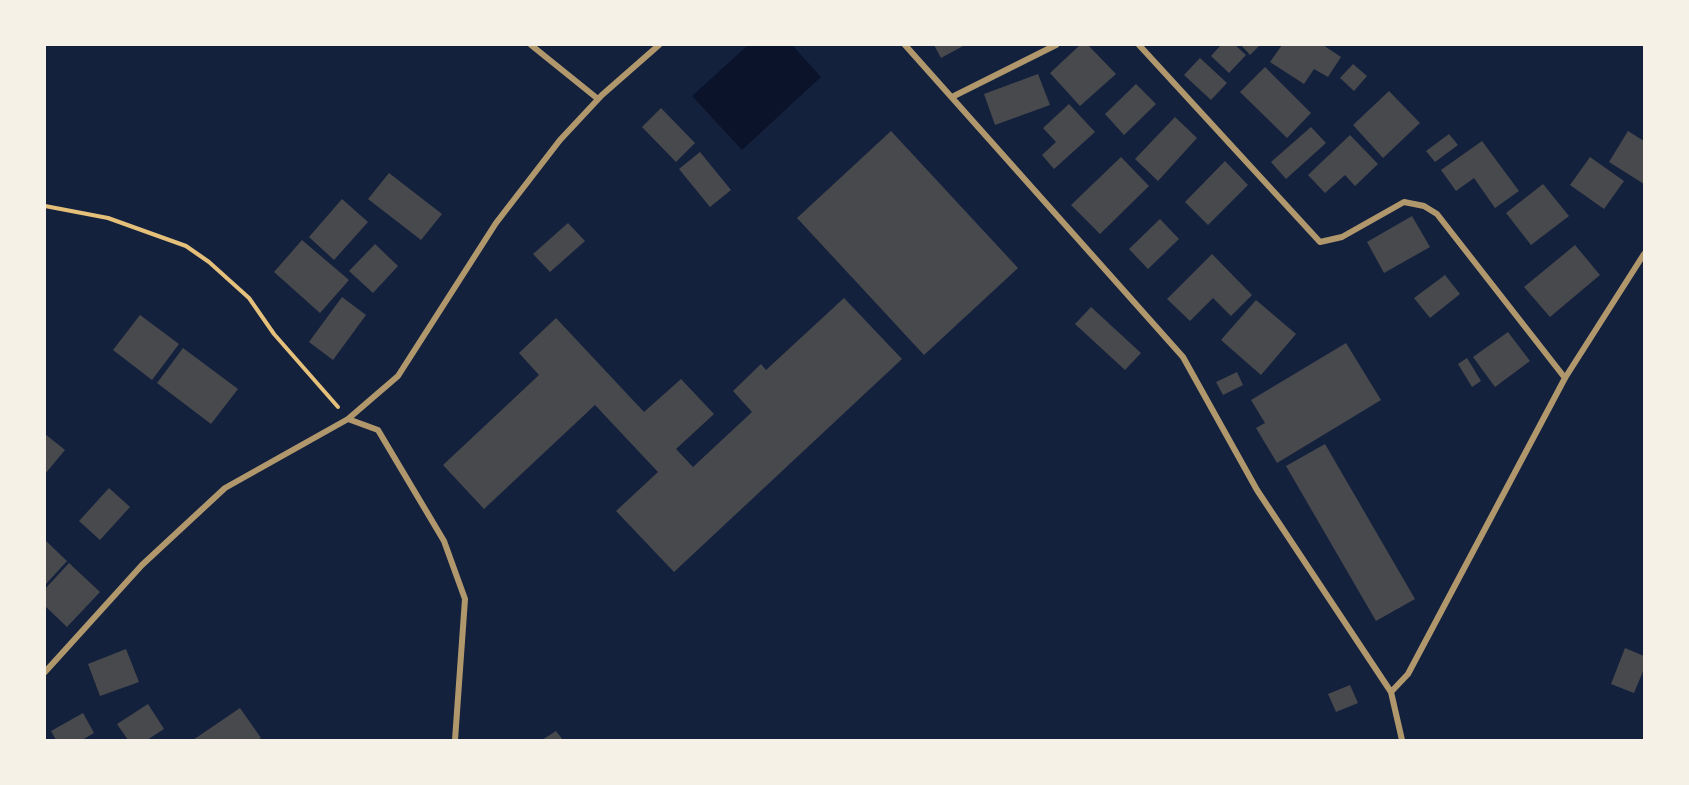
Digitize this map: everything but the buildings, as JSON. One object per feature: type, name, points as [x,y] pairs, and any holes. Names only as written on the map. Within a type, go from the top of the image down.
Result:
[{"type":"street","points":[[531,45],[598,99]]},
{"type":"street","points":[[45,672],[142,565],[225,488],[348,418],[398,376],[496,223],[560,140],[598,99],[659,45]]},
{"type":"street","points":[[905,45],[1183,357],[1257,490],[1391,692],[1402,740]]},
{"type":"street","points":[[952,97],[1056,45]]},
{"type":"street","points":[[1139,45],[1320,242],[1342,237],[1404,202],[1424,206],[1437,214],[1565,378]]},
{"type":"street","points":[[1391,692],[1408,674],[1565,378],[1644,254]]},
{"type":"street","points":[[348,418],[378,430],[444,541],[465,599],[455,740]]},
{"type":"path","points":[[45,206],[108,218],[154,233],[186,246],[209,261],[249,298],[274,334],[348,418]]},
{"type":"water","points":[[748,45],[792,45],[821,77],[742,150],[692,96]]}]
